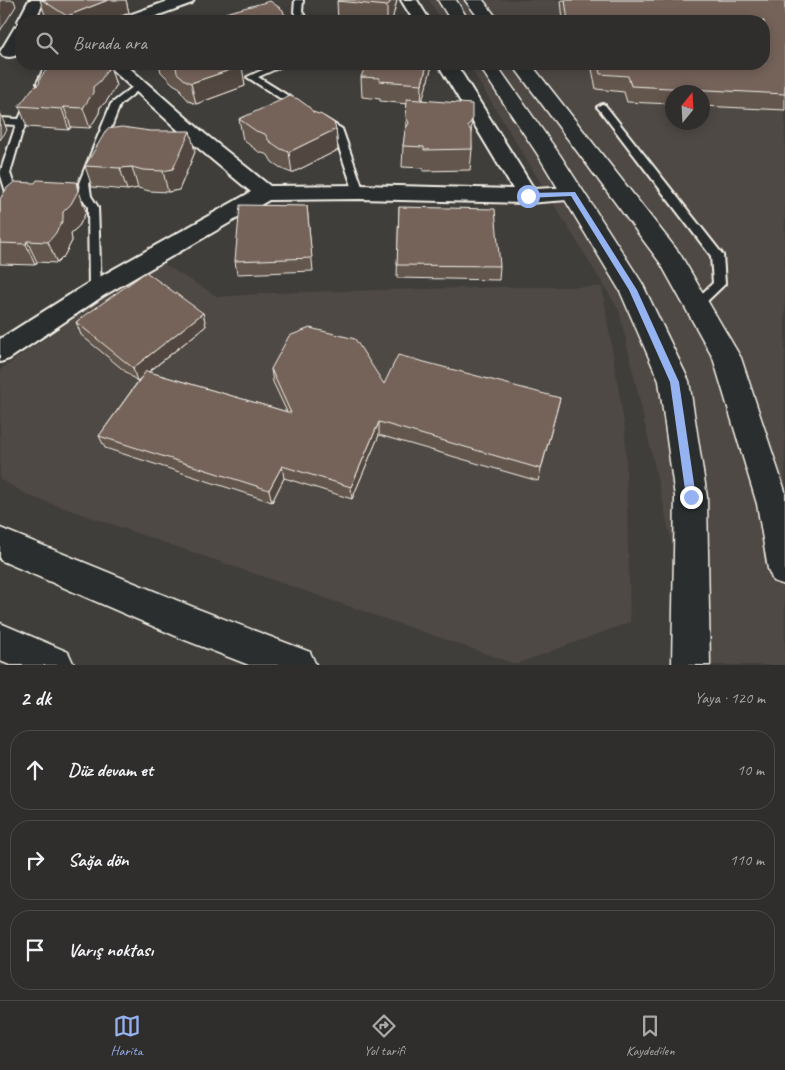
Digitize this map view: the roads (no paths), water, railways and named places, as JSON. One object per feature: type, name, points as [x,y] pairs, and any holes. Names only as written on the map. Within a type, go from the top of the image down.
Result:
[{"type":"street","points":[[133,15],[138,10],[186,0]]},
{"type":"street","points":[[409,0],[418,15]]},
{"type":"street","points":[[448,0],[457,15]]},
{"type":"street","points":[[474,0],[485,15]]},
{"type":"street","points":[[9,56],[15,43]]},
{"type":"street","points":[[122,70],[198,138],[265,193]]},
{"type":"street","points":[[451,70],[528,196]]},
{"type":"street","points":[[491,70],[573,194],[633,290],[674,382],[691,497],[691,665]]},
{"type":"street","points":[[526,70],[671,260],[727,358],[773,504],[785,568]]},
{"type":"street","points":[[0,352],[96,290],[265,193],[359,192],[528,196],[573,194]]},
{"type":"street","points":[[0,544],[198,627],[297,665]]},
{"type":"street","points":[[0,642],[55,665]]},
{"type":"lane","points":[[300,0],[298,12],[300,15]]},
{"type":"lane","points":[[0,215],[16,192],[5,173],[16,135],[47,70]]},
{"type":"lane","points":[[268,70],[251,77],[337,130],[359,192]]},
{"type":"lane","points":[[96,290],[93,207],[86,196],[84,183],[116,104],[139,85]]},
{"type":"lane","points":[[602,107],[717,255],[718,284],[696,305]]},
{"type":"lane","points":[[0,122],[22,122]]},
{"type":"lane","points":[[48,194],[86,196]]}]
